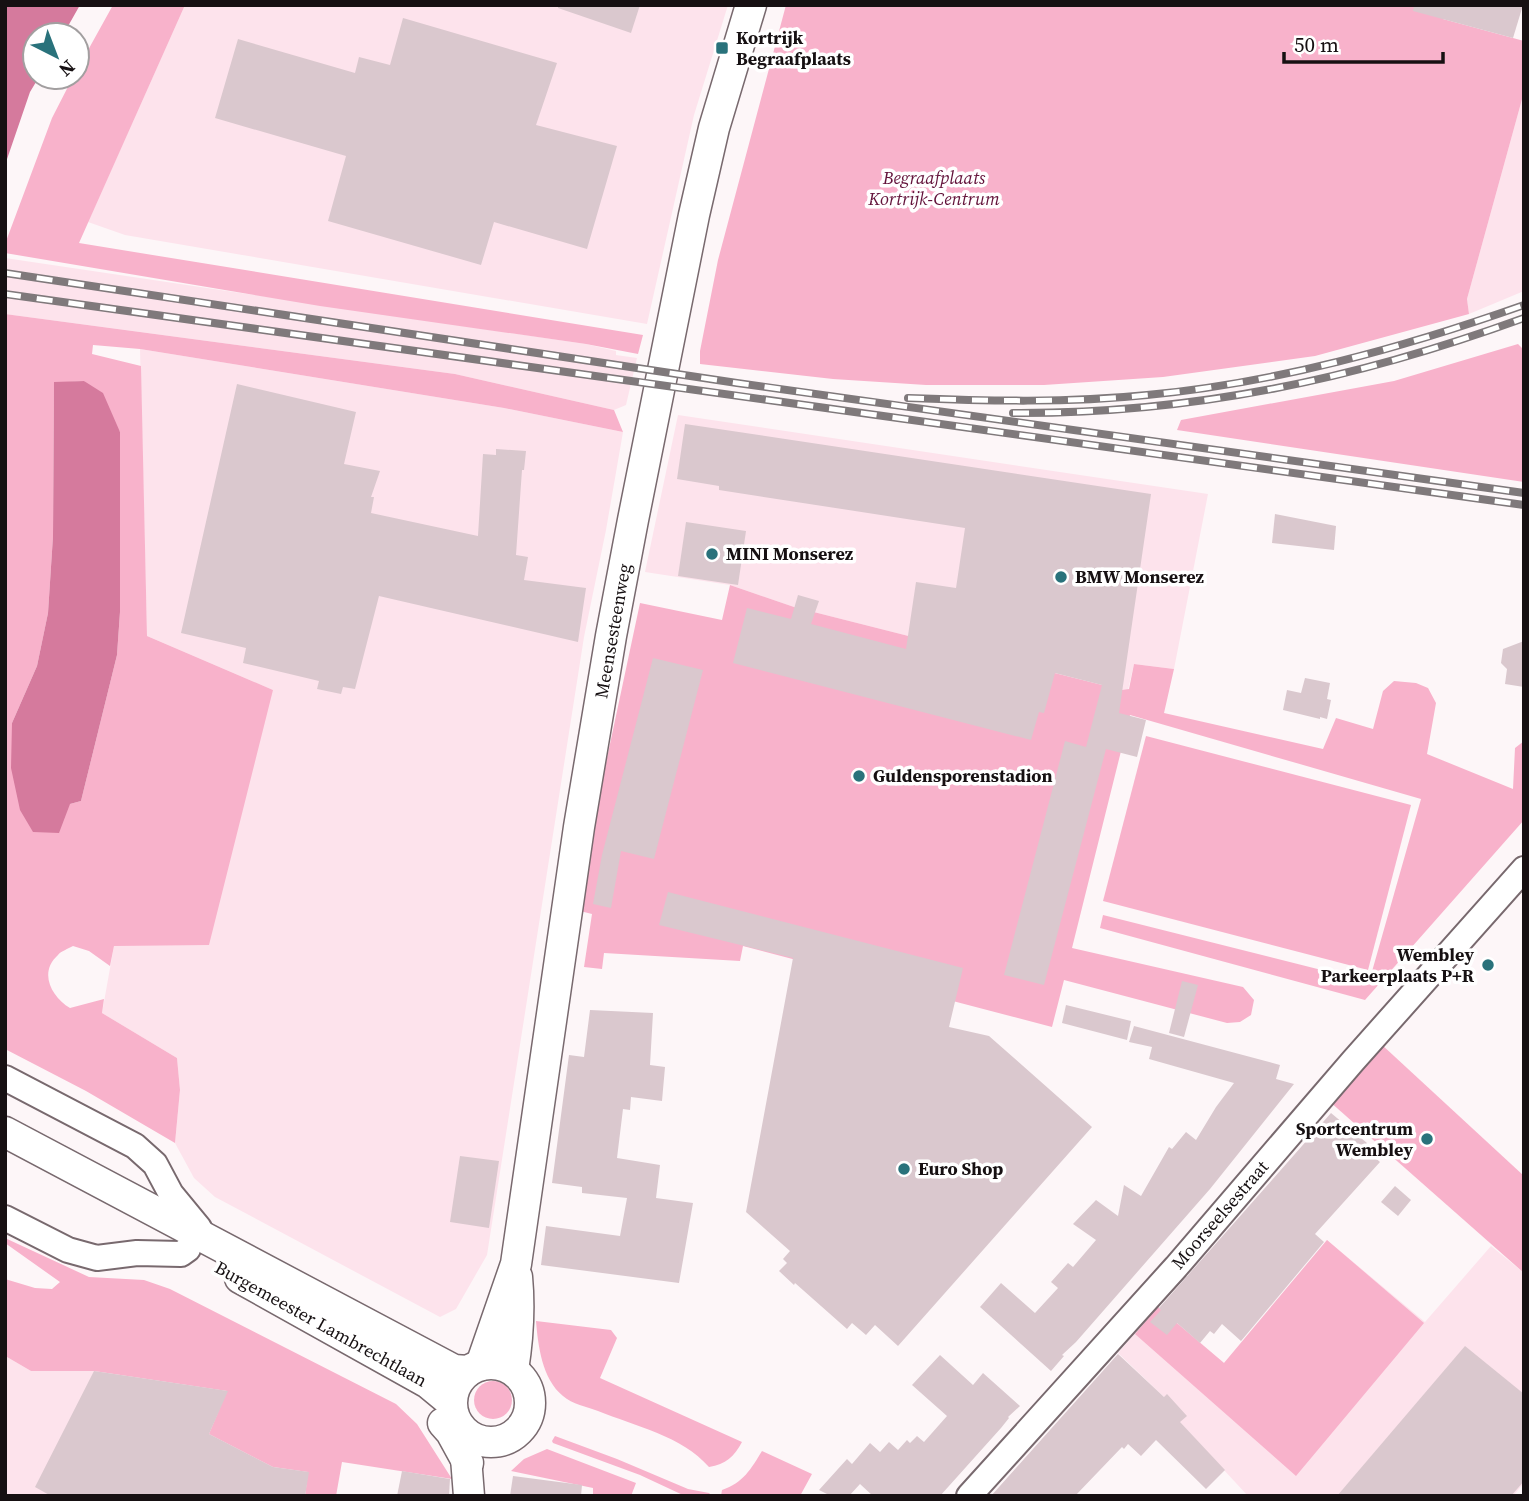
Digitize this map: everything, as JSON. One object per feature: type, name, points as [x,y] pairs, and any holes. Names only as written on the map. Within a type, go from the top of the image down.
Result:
[{"type":"main road","name":"Meensesteenweg","points":[[513,1370],[519,1303],[516,1264],[577,840],[611,636],[694,215],[715,128],[751,5]]},
{"type":"main road","name":"Burgemeester Lambrechtlaan","points":[[10,1144],[193,1241],[454,1370],[475,1368]]},
{"type":"main road","name":"Burgemeester Lambrechtlaan","points":[[193,1241],[350,1340],[428,1383],[452,1402]]},
{"type":"main road","name":"Meensesteenweg","points":[[475,1368],[516,1264]]},
{"type":"main road","points":[[350,1340],[365,1360],[422,1398],[451,1432],[468,1463]]},
{"type":"main road","points":[[463,1431],[477,1440],[497,1442],[513,1435],[526,1420],[530,1397],[523,1381],[513,1370],[502,1365],[475,1368],[456,1384],[452,1402],[454,1416],[463,1431],[469,1496]]},
{"type":"main road","points":[[481,1496],[488,1464],[497,1442]]},
{"type":"street","name":"Moorseelsestraat","points":[[969,1496],[1176,1267],[1353,1061],[1524,869]]},
{"type":"street","name":"Burgemeester Lambrechtlaan","points":[[5,1078],[135,1146],[155,1164],[171,1194],[199,1228],[193,1241]]},
{"type":"street","points":[[5,1217],[68,1250],[97,1258],[137,1253],[181,1254],[193,1241]]},
{"type":"shaded area","points":[[5,5],[80,5],[71,21],[21,21],[21,91],[31,91],[5,165]]},
{"type":"shaded area","points":[[185,5],[728,5],[694,115],[647,324],[125,235],[88,222]]},
{"type":"shaded area","points":[[1524,92],[1524,291],[1469,314],[1467,299]]},
{"type":"shaded area","points":[[5,258],[586,344],[616,351],[616,355],[637,358],[626,405],[614,410],[455,374],[5,314]]},
{"type":"shaded area","points":[[140,349],[504,408],[623,432],[584,637],[487,1255],[456,1309],[440,1317],[215,1197],[194,1178],[175,1143],[180,1090],[177,1058],[102,1013],[114,946],[273,690],[147,636]]},
{"type":"shaded area","points":[[84,381],[103,393],[120,432],[120,612],[117,655],[81,801],[70,804],[59,833],[33,832],[20,810],[11,768],[12,723],[37,666],[48,613],[53,536],[54,382]]},
{"type":"shaded area","points":[[678,415],[1208,494],[1174,669],[1134,664],[1128,690],[1122,690],[794,607],[730,585],[645,572]]},
{"type":"shaded area","points":[[1327,1240],[1425,1322],[1491,1246],[1524,1273],[1524,1483],[1513,1496],[1248,1496],[1160,1401],[1164,1397],[1118,1353],[1158,1307],[1224,1363]]},
{"type":"shaded area","points":[[7,1357],[31,1371],[94,1371],[228,1391],[273,1467],[309,1472],[305,1496],[5,1496]]},
{"type":"green space","points":[[113,5],[185,5],[79,243],[643,335],[638,354],[586,344],[320,306],[5,253],[5,244],[52,118],[66,91],[91,91],[91,45]]},
{"type":"green space","name":"Begraafplaats Kortrijk-Centrum","points":[[786,5],[1444,5],[1443,19],[1524,41],[1524,92],[1467,299],[1469,314],[1315,356],[1163,377],[1044,385],[926,385],[833,379],[700,364],[700,351],[718,260]]},
{"type":"green space","points":[[5,314],[455,374],[614,410],[623,432],[504,408],[140,349],[93,345],[92,354],[141,366],[147,636],[273,690],[209,945],[114,946],[110,966],[89,951],[73,946],[59,954],[49,969],[48,977],[53,991],[70,1008],[104,999],[102,1013],[177,1058],[180,1090],[175,1143],[86,1091],[5,1049]],"holes":[[[84,381],[120,432],[120,612],[117,655],[81,801],[70,804],[12,723],[37,666],[48,613],[53,536],[54,383]]]},
{"type":"green space","points":[[1518,344],[1524,350],[1524,482],[1177,430],[1181,420],[1394,381]]},
{"type":"green space","name":"Guldensporenstadion","points":[[730,585],[794,607],[1122,690],[1129,689],[1134,664],[1174,669],[1164,713],[1323,749],[1336,718],[1373,729],[1383,691],[1394,681],[1416,683],[1428,688],[1436,703],[1427,754],[1513,789],[1515,748],[1524,741],[1524,820],[1365,1000],[1100,928],[1103,915],[1369,982],[1421,799],[1130,715],[1072,948],[1243,987],[1254,1000],[1251,1015],[1240,1022],[1227,1023],[1064,980],[1052,1027],[743,946],[740,961],[604,953],[602,969],[584,967],[592,914],[580,911],[590,838],[640,603],[722,620]]},
{"type":"green space","points":[[1146,736],[1411,805],[1368,970],[1103,901]]},
{"type":"green space","name":"Sportcentrum Wembley","points":[[1381,1044],[1524,1176],[1524,1273],[1329,1101]]},
{"type":"green space","points":[[5,1238],[89,1277],[144,1280],[170,1289],[396,1404],[417,1424],[452,1479],[342,1462],[336,1496],[305,1496],[308,1472],[273,1467],[209,1434],[227,1391],[94,1371],[31,1371],[7,1357],[5,1279],[35,1288],[52,1289],[60,1282],[5,1243]]},
{"type":"green space","points":[[1327,1240],[1424,1323],[1296,1476],[1135,1334],[1158,1307],[1224,1363]]},
{"type":"green space","points":[[536,1321],[611,1330],[617,1338],[600,1378],[742,1442],[739,1447],[725,1462],[709,1467],[698,1456],[672,1440],[567,1399],[556,1389],[546,1371]]},
{"type":"green space","points":[[493,1381],[506,1387],[512,1400],[506,1413],[493,1419],[480,1413],[474,1400],[480,1387]]},
{"type":"green space","points":[[555,1436],[712,1496],[685,1496],[640,1475],[553,1443]]},
{"type":"green space","points":[[547,1449],[636,1483],[631,1496],[593,1496],[593,1488],[511,1471],[524,1459]]},
{"type":"green space","points":[[762,1451],[812,1474],[800,1496],[721,1496],[722,1490],[746,1475]]},
{"type":"building","points":[[558,5],[640,5],[631,33],[558,8]]},
{"type":"building","points":[[1414,5],[1523,5],[1513,38],[1413,11]]},
{"type":"building","points":[[403,18],[557,63],[536,125],[617,146],[587,249],[494,222],[481,265],[328,221],[346,156],[215,118],[238,39],[355,73],[359,57],[390,65]]},
{"type":"building","points":[[237,384],[356,412],[344,464],[380,471],[371,497],[374,497],[371,513],[478,536],[483,454],[496,455],[496,449],[526,451],[522,470],[516,555],[528,557],[524,580],[586,588],[578,642],[379,596],[355,689],[343,687],[341,694],[317,689],[319,681],[243,663],[246,648],[181,633]]},
{"type":"building","points":[[685,424],[1151,494],[1119,713],[1146,720],[1137,757],[1106,749],[1044,985],[1004,975],[1065,741],[1086,747],[1102,685],[1055,673],[1044,713],[1039,712],[1031,740],[733,663],[747,608],[791,619],[798,595],[819,601],[811,624],[906,649],[916,582],[956,588],[965,528],[719,490],[719,486],[677,479]]},
{"type":"building","points":[[1275,514],[1336,526],[1334,550],[1272,543]]},
{"type":"building","name":"MINI Monserez","points":[[686,522],[746,531],[738,585],[678,576]]},
{"type":"building","points":[[1524,641],[1524,687],[1505,684],[1507,669],[1501,663],[1503,649]]},
{"type":"building","points":[[653,658],[703,670],[654,859],[621,851],[611,908],[593,904],[602,855]]},
{"type":"building","points":[[1305,678],[1330,683],[1327,699],[1331,700],[1327,719],[1283,710],[1287,690],[1301,693]]},
{"type":"building","name":"Euro Shop","points":[[668,892],[963,968],[949,1027],[989,1036],[1092,1127],[898,1346],[875,1325],[866,1335],[852,1323],[847,1329],[795,1283],[794,1285],[779,1271],[787,1263],[783,1259],[790,1251],[746,1212],[793,958],[659,925]]},
{"type":"building","points":[[1182,981],[1198,985],[1184,1037],[1169,1033]]},
{"type":"building","points":[[1066,1005],[1131,1021],[1127,1040],[1062,1023]]},
{"type":"building","points":[[590,1010],[653,1013],[650,1065],[665,1067],[662,1101],[631,1097],[630,1110],[623,1109],[617,1158],[660,1165],[656,1198],[693,1203],[679,1283],[541,1265],[546,1226],[620,1236],[627,1198],[582,1193],[582,1187],[552,1183],[569,1055],[584,1057]]},
{"type":"building","points":[[1134,1026],[1280,1065],[1276,1079],[1294,1084],[1210,1189],[1062,1355],[1064,1356],[1051,1371],[980,1307],[1001,1283],[1035,1313],[1058,1288],[1051,1282],[1068,1263],[1073,1267],[1096,1240],[1073,1224],[1096,1200],[1118,1216],[1124,1185],[1141,1196],[1169,1147],[1172,1149],[1186,1132],[1196,1140],[1234,1083],[1149,1059],[1152,1047],[1129,1042]]},
{"type":"building","points":[[1331,1113],[1367,1143],[1363,1147],[1380,1162],[1315,1234],[1324,1242],[1241,1341],[1222,1324],[1214,1334],[1210,1331],[1200,1343],[1177,1323],[1167,1335],[1150,1322],[1161,1310],[1159,1308]]},
{"type":"building","points":[[460,1156],[499,1161],[489,1228],[450,1222]]},
{"type":"building","points":[[1395,1186],[1411,1200],[1398,1216],[1381,1202]]},
{"type":"building","points":[[1465,1346],[1524,1394],[1524,1481],[1511,1496],[1337,1496]]},
{"type":"building","points":[[1118,1354],[1164,1397],[1167,1394],[1187,1416],[1180,1422],[1225,1470],[1206,1489],[1156,1440],[1141,1456],[1128,1444],[1124,1449],[1122,1447],[1075,1496],[991,1496]]},
{"type":"building","points":[[940,1355],[973,1385],[983,1373],[1020,1406],[940,1496],[873,1496],[860,1484],[849,1496],[831,1496],[819,1490],[847,1459],[852,1464],[870,1443],[880,1452],[889,1442],[898,1450],[907,1440],[910,1443],[917,1436],[924,1442],[947,1416],[912,1385]]},
{"type":"building","points":[[94,1371],[228,1391],[209,1434],[273,1467],[309,1472],[305,1496],[51,1496],[35,1487]]},
{"type":"building","points":[[402,1471],[450,1479],[449,1496],[397,1496]]},
{"type":"building","points":[[513,1476],[582,1485],[581,1496],[510,1496]]},
{"type":"railway","points":[[5,273],[737,383],[1524,493]]},
{"type":"railway","points":[[5,294],[1524,505]]},
{"type":"railway","points":[[908,398],[1117,398],[1243,382],[1338,362],[1432,336],[1524,305]]},
{"type":"railway","points":[[1013,413],[1145,407],[1273,389],[1399,359],[1524,318]]},
{"type":"place","name":"Kortrijk Begraafplaats","points":[[722,48]]},
{"type":"place","name":"MINI Monserez","points":[[712,554]]},
{"type":"place","name":"BMW Monserez","points":[[1061,577]]},
{"type":"place","name":"Guldensporenstadion","points":[[859,776]]},
{"type":"place","name":"Wembley Parkeerplaats P+R","points":[[1488,965]]},
{"type":"place","name":"Sportcentrum Wembley","points":[[1427,1139]]},
{"type":"place","name":"Euro Shop","points":[[904,1169]]}]
